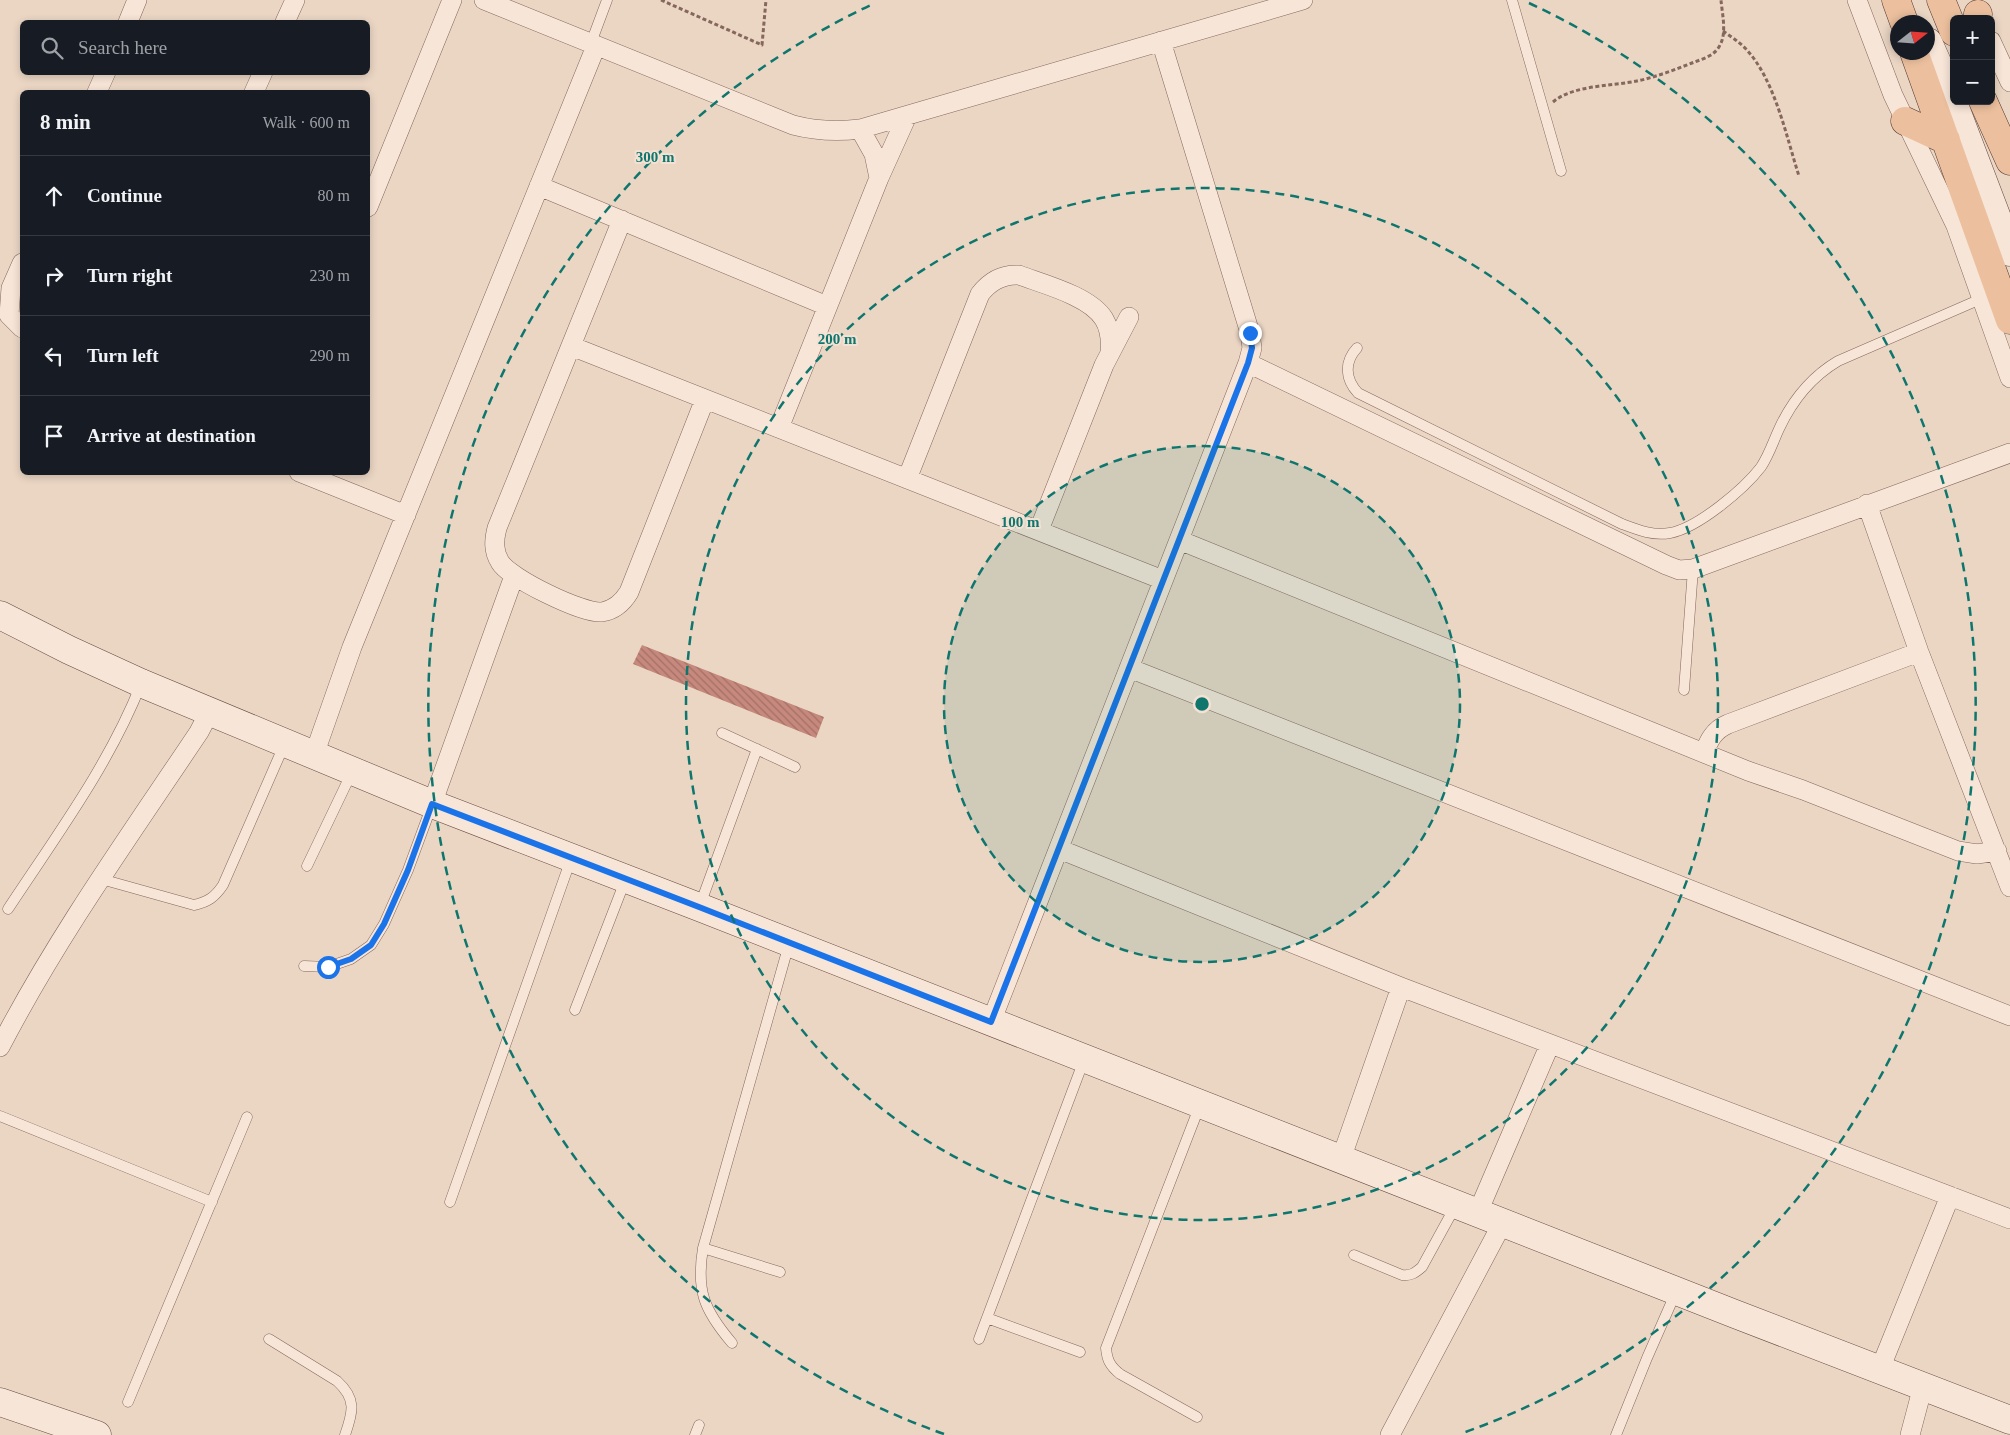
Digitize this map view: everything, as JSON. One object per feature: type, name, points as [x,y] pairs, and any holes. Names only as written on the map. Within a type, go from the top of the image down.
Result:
[{"type":"main road","points":[[1896,0],[1901,15]]},
{"type":"main road","points":[[1903,0],[1913,15]]},
{"type":"main road","points":[[1941,0],[1950,22]]},
{"type":"main road","points":[[1935,58],[2010,252]]},
{"type":"main road","points":[[1917,60],[2010,320]]},
{"type":"main road","points":[[1985,105],[2010,161]]},
{"type":"main road","points":[[1906,121],[1946,140]]},
{"type":"main road","points":[[0,615],[69,650],[141,683],[432,804],[2010,1420]]},
{"type":"main road","points":[[0,1402],[97,1435]]},
{"type":"street","points":[[129,20],[137,0]]},
{"type":"street","points":[[286,20],[295,0]]},
{"type":"street","points":[[370,202],[452,0]]},
{"type":"street","points":[[484,0],[793,125],[838,132],[860,129],[907,116],[1303,0]]},
{"type":"street","points":[[1857,0],[1882,69],[1953,219],[1983,298],[2010,378]]},
{"type":"street","points":[[991,1022],[1248,363],[1252,348],[1250,333],[1162,41]]},
{"type":"street","points":[[314,755],[352,647],[539,186],[593,44]]},
{"type":"street","points":[[1995,50],[2010,82]]},
{"type":"street","points":[[98,90],[105,75]]},
{"type":"street","points":[[255,90],[262,75]]},
{"type":"street","points":[[779,428],[878,178],[907,116]]},
{"type":"street","points":[[860,129],[874,154],[878,178]]},
{"type":"street","points":[[539,186],[827,306]]},
{"type":"street","points":[[622,220],[495,537],[496,556],[506,571],[581,609],[604,612],[618,605],[629,592],[705,399]]},
{"type":"street","points":[[20,268],[11,288],[9,315],[20,326]]},
{"type":"street","points":[[906,479],[980,294],[997,279],[1019,275],[1060,290],[1089,305],[1098,312],[1107,327],[1110,352]]},
{"type":"street","points":[[1039,530],[1110,352],[1129,317]]},
{"type":"street","points":[[571,346],[1163,580]]},
{"type":"street","points":[[1248,363],[1679,570],[1694,568],[2010,453]]},
{"type":"street","points":[[307,475],[406,515]]},
{"type":"street","points":[[1866,504],[1919,652],[2010,887]]},
{"type":"street","points":[[1179,540],[1704,753],[1958,851],[1978,854],[1997,850]]},
{"type":"street","points":[[432,804],[514,576]]},
{"type":"street","points":[[1704,753],[1711,737],[1716,731],[1728,724],[1919,652]]},
{"type":"street","points":[[1129,668],[2010,1016]]},
{"type":"street","points":[[0,1047],[20,1008],[51,956],[199,732],[210,711]]},
{"type":"street","points":[[1059,849],[1401,987],[2010,1220]]},
{"type":"street","points":[[1341,1159],[1401,987]]},
{"type":"street","points":[[1467,1208],[1550,1044]]},
{"type":"street","points":[[1880,1369],[1950,1196]]},
{"type":"street","points":[[1390,1435],[1503,1222]]},
{"type":"street","points":[[1910,1435],[1923,1386]]},
{"type":"lane","points":[[593,44],[607,0]]},
{"type":"lane","points":[[1512,0],[1561,171]]},
{"type":"lane","points":[[1358,348],[1349,360],[1348,374],[1349,381],[1358,393],[1622,524],[1651,533],[1671,533],[1690,526],[1721,505],[1752,478],[1769,453],[1779,427],[1798,397],[1806,386],[1826,368],[1838,361],[1983,298]]},
{"type":"lane","points":[[1684,690],[1694,568]]},
{"type":"lane","points":[[8,909],[100,768],[122,729],[141,683]]},
{"type":"lane","points":[[722,733],[795,767]]},
{"type":"lane","points":[[101,879],[194,905],[206,902],[216,895],[223,885],[285,742]]},
{"type":"lane","points":[[699,907],[757,749]]},
{"type":"lane","points":[[307,866],[353,771]]},
{"type":"lane","points":[[304,966],[328,967],[351,959],[371,945],[384,924],[408,870],[432,804]]},
{"type":"lane","points":[[450,1202],[571,858]]},
{"type":"lane","points":[[575,1010],[626,879]]},
{"type":"lane","points":[[732,1343],[714,1322],[703,1298],[700,1270],[704,1248],[789,943]]},
{"type":"lane","points":[[979,1339],[1084,1059]]},
{"type":"lane","points":[[1197,1417],[1120,1374],[1109,1363],[1106,1348],[1200,1104]]},
{"type":"lane","points":[[0,1116],[212,1202]]},
{"type":"lane","points":[[128,1402],[247,1116]]},
{"type":"lane","points":[[1354,1256],[1402,1275],[1415,1273],[1422,1268],[1467,1208]]},
{"type":"lane","points":[[704,1248],[780,1272]]},
{"type":"lane","points":[[1616,1435],[1676,1291]]},
{"type":"lane","points":[[987,1318],[1080,1352]]},
{"type":"lane","points":[[269,1339],[337,1381],[345,1389],[351,1398],[352,1410],[345,1435]]},
{"type":"lane","points":[[695,1435],[699,1425]]},
{"type":"path","points":[[661,0],[762,45],[766,0]]},
{"type":"path","points":[[1543,110],[1557,98],[1568,93],[1646,79],[1712,55],[1721,44],[1723,31],[1721,0]]},
{"type":"path","points":[[1723,31],[1744,47],[1760,68],[1771,92],[1799,176]]},
{"type":"building","points":[[642,645],[824,717],[816,738],[633,664]]},
{"type":"route","points":[[328,967],[351,959],[371,945],[384,924],[408,870],[432,804],[991,1022],[1251,356],[1252,341],[1250,333]]}]
